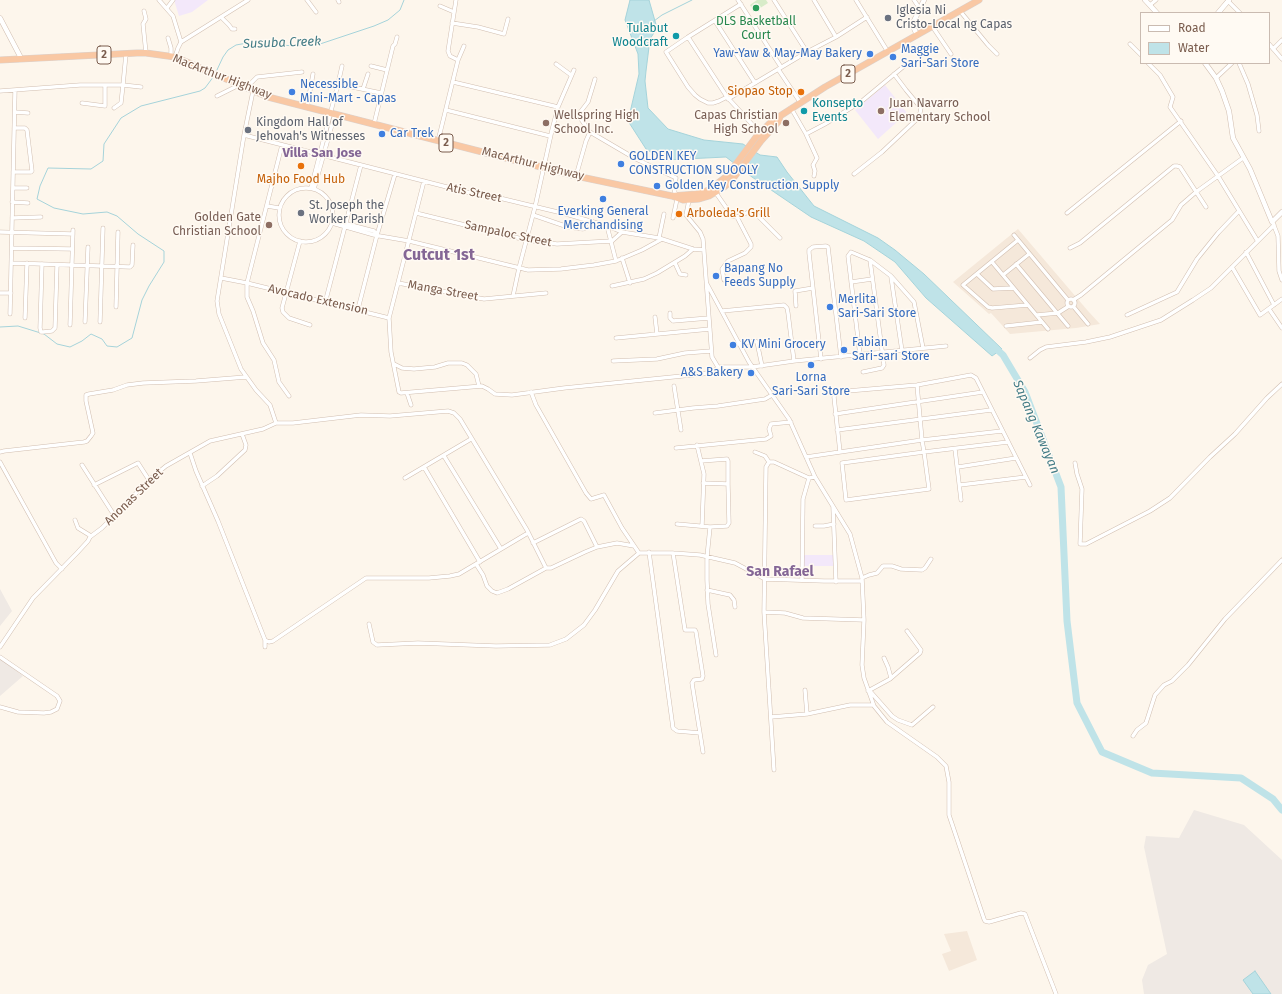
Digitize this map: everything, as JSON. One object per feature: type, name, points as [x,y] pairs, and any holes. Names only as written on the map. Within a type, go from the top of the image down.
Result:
[{"type":"highway","name":"MacArthur Highway","points":[[0,60],[146,53],[173,57],[253,91],[307,107],[576,176],[689,200],[699,199],[716,193],[774,118],[780,116],[800,102],[979,0]]},
{"type":"highway","name":"MacArthur Highway","points":[[675,197],[697,194],[709,190],[729,178]]},
{"type":"street","points":[[159,0],[173,16],[182,42]]},
{"type":"street","points":[[167,8],[173,0]]},
{"type":"street","points":[[173,57],[182,42],[248,0]]},
{"type":"street","points":[[307,0],[316,12]]},
{"type":"street","points":[[456,0],[448,51],[450,56],[458,60]]},
{"type":"street","points":[[738,0],[800,102]]},
{"type":"street","points":[[774,0],[808,52]]},
{"type":"street","points":[[814,0],[836,37]]},
{"type":"street","points":[[856,0],[888,52]]},
{"type":"street","points":[[914,0],[920,9]]},
{"type":"street","points":[[918,35],[912,26],[924,0]]},
{"type":"street","points":[[1145,0],[1156,12]]},
{"type":"street","points":[[1150,5],[1156,0]]},
{"type":"street","points":[[1219,12],[1229,0],[1239,12]]},
{"type":"street","points":[[741,4],[666,52],[695,95],[708,103],[713,103],[727,98],[755,83],[836,37],[867,17]]},
{"type":"street","points":[[440,6],[454,12]]},
{"type":"street","points":[[144,11],[146,20],[143,24],[146,53]]},
{"type":"street","points":[[960,11],[997,54]]},
{"type":"street","points":[[0,18],[21,58]]},
{"type":"street","points":[[221,18],[232,29],[235,29]]},
{"type":"street","points":[[452,23],[478,27],[504,34],[508,19]]},
{"type":"street","points":[[714,21],[755,83]]},
{"type":"street","points":[[932,26],[951,54]]},
{"type":"street","points":[[374,124],[387,70],[397,37]]},
{"type":"street","points":[[688,37],[727,98],[759,137]]},
{"type":"street","points":[[168,38],[173,57]]},
{"type":"street","points":[[1273,48],[1282,40]]},
{"type":"street","points":[[1130,44],[1140,54]]},
{"type":"street","points":[[1270,45],[1282,59]]},
{"type":"street","points":[[438,141],[458,60],[464,46]]},
{"type":"street","points":[[114,108],[121,103],[126,54]]},
{"type":"street","points":[[806,134],[862,101],[909,62]]},
{"type":"street","points":[[556,64],[571,76]]},
{"type":"street","points":[[1149,64],[1160,75],[1171,92],[1173,97],[1170,107],[1218,176],[1257,240]]},
{"type":"street","points":[[1206,64],[1216,78],[1229,111],[1233,138],[1250,169],[1278,236],[1279,271],[1282,280]]},
{"type":"street","points":[[1216,78],[1231,64]]},
{"type":"street","points":[[1239,64],[1248,84],[1257,114],[1259,131]]},
{"type":"street","points":[[312,189],[322,155],[342,66]]},
{"type":"street","points":[[371,66],[387,70]]},
{"type":"street","points":[[513,296],[535,207],[550,136],[558,108],[574,70]]},
{"type":"street","points":[[246,88],[257,77],[302,72]]},
{"type":"street","points":[[307,107],[313,74]]},
{"type":"street","points":[[363,90],[368,74]]},
{"type":"street","points":[[854,174],[892,143],[916,120],[920,113],[921,108],[894,74]]},
{"type":"street","points":[[595,79],[588,102],[578,115],[590,132],[636,159],[676,178],[673,218]]},
{"type":"street","points":[[453,82],[558,108]]},
{"type":"street","points":[[338,84],[381,93]]},
{"type":"street","points":[[82,103],[104,106],[105,85]]},
{"type":"street","points":[[0,91],[105,85],[141,87]]},
{"type":"street","points":[[217,96],[240,85]]},
{"type":"street","points":[[10,314],[15,90]]},
{"type":"street","points":[[253,91],[244,135],[217,301],[219,314],[241,370],[270,405],[276,423]]},
{"type":"street","points":[[791,108],[806,134],[817,158],[812,165],[815,171],[814,176]]},
{"type":"street","points":[[446,110],[550,136]]},
{"type":"street","points":[[15,112],[28,113]]},
{"type":"street","points":[[1067,213],[1181,121]]},
{"type":"street","points":[[12,172],[32,171],[28,130],[25,128],[14,128]]},
{"type":"street","points":[[576,176],[590,132]]},
{"type":"street","name":"Atis Street","points":[[244,135],[482,196],[487,195],[599,223],[622,232],[661,239],[693,249],[704,250]]},
{"type":"street","points":[[282,145],[247,283],[247,297],[263,343],[274,360],[279,382],[289,396]]},
{"type":"street","points":[[1037,315],[1058,313],[1080,298],[1081,295],[1172,220],[1181,205],[1196,192],[1243,158]]},
{"type":"street","points":[[325,303],[361,165]]},
{"type":"street","points":[[1070,248],[1080,243],[1174,166],[1180,167],[1206,207]]},
{"type":"street","points":[[358,309],[377,235],[395,174]]},
{"type":"street","points":[[424,181],[389,318],[390,341],[399,392],[407,394],[485,386],[497,395],[512,395],[702,374],[710,372],[718,367],[752,367],[794,361],[946,346]]},
{"type":"street","points":[[13,188],[26,188]]},
{"type":"street","points":[[296,189],[312,189],[326,197],[331,204],[333,212],[332,222],[328,231],[316,240],[308,242],[300,241],[292,238],[283,229],[278,217],[279,208],[288,194],[296,189]]},
{"type":"street","points":[[716,193],[732,216],[737,217],[751,211],[754,212],[780,238]]},
{"type":"street","points":[[689,200],[686,215],[700,232],[703,239],[712,357],[718,367]]},
{"type":"street","points":[[12,202],[28,203]]},
{"type":"street","points":[[267,206],[279,208]]},
{"type":"street","points":[[1127,315],[1177,292],[1200,255],[1218,232],[1239,211]]},
{"type":"street","points":[[1030,358],[1046,347],[1086,342],[1110,337],[1161,320],[1206,291],[1232,267],[1282,212]]},
{"type":"street","name":"Sampaloc Street","points":[[416,213],[526,240],[557,244],[612,241]]},
{"type":"street","points":[[332,222],[374,231],[377,235],[409,241],[528,270],[561,269],[616,261],[642,250],[661,239],[664,214]]},
{"type":"street","points":[[533,215],[568,227],[583,229],[599,223]]},
{"type":"street","points":[[12,218],[41,217]]},
{"type":"street","points":[[724,280],[722,269],[728,261],[745,253],[751,248],[751,244],[737,217]]},
{"type":"street","points":[[608,226],[616,261]]},
{"type":"street","points":[[100,322],[104,228]]},
{"type":"street","points":[[70,325],[73,230]]},
{"type":"street","points":[[0,232],[73,234]]},
{"type":"street","points":[[116,307],[118,232]]},
{"type":"street","points":[[612,241],[622,232]]},
{"type":"street","points":[[1014,235],[1088,324]]},
{"type":"street","points":[[1018,240],[963,285],[988,307],[1028,305]]},
{"type":"street","points":[[300,241],[282,308],[285,315],[289,318],[310,325]]},
{"type":"street","points":[[12,263],[130,267],[132,265],[133,245]]},
{"type":"street","points":[[821,359],[809,250],[813,247],[826,246],[828,248],[841,357]]},
{"type":"street","points":[[85,322],[88,247]]},
{"type":"street","points":[[12,248],[72,250]]},
{"type":"street","points":[[612,286],[630,283],[651,276],[675,263],[693,249]]},
{"type":"street","points":[[860,355],[848,256],[851,252],[870,260],[891,276],[914,302],[923,348]]},
{"type":"street","points":[[1246,252],[1274,305]]},
{"type":"street","points":[[1003,275],[1029,254]]},
{"type":"street","points":[[622,258],[630,283]]},
{"type":"street","points":[[863,372],[883,368],[870,260]]},
{"type":"street","points":[[992,262],[1048,329]]},
{"type":"street","points":[[26,318],[27,263]]},
{"type":"street","points":[[675,263],[680,274],[686,275]]},
{"type":"street","points":[[42,264],[41,332],[52,331],[55,328],[57,265]]},
{"type":"street","points":[[1016,264],[1068,326]]},
{"type":"street","points":[[1232,267],[1258,314],[1260,315],[1270,309],[1282,299]]},
{"type":"street","points":[[977,274],[993,289],[1013,288]]},
{"type":"street","points":[[891,276],[902,351]]},
{"type":"street","name":"Avocado Extension","points":[[221,278],[247,283],[325,303],[358,309],[389,318]]},
{"type":"street","points":[[851,282],[872,279]]},
{"type":"street","name":"Manga Street","points":[[398,283],[484,299],[546,293]]},
{"type":"street","points":[[707,284],[738,344],[752,367],[791,422],[815,476],[850,534],[862,580],[864,620],[862,665],[864,678],[874,705],[887,722],[937,757],[946,766],[949,782],[949,815],[984,919],[989,922],[1021,913],[1025,914],[1056,994]]},
{"type":"street","points":[[796,306],[795,291],[813,288]]},
{"type":"street","points":[[0,293],[11,293]]},
{"type":"street","points":[[722,311],[784,305],[787,308],[788,313],[794,361]]},
{"type":"street","points":[[1270,309],[1282,328]]},
{"type":"street","points":[[670,313],[670,318],[673,321],[709,318]]},
{"type":"street","points":[[656,317],[657,334]]},
{"type":"street","points":[[1006,326],[1042,322]]},
{"type":"street","points":[[616,338],[710,329]]},
{"type":"street","points":[[738,344],[754,341],[756,342],[762,366]]},
{"type":"street","points":[[613,361],[658,359],[685,353],[712,351]]},
{"type":"street","points":[[395,370],[402,368],[422,369],[448,363],[462,363],[474,371],[479,381],[479,386]]},
{"type":"street","points":[[394,364],[402,368]]},
{"type":"street","points":[[840,452],[835,414],[834,397],[836,392],[917,385],[971,375],[976,378],[1030,485]]},
{"type":"street","points":[[0,452],[4,450],[87,441],[93,432],[86,401],[86,395],[89,394],[113,390],[127,385],[143,383],[246,377]]},
{"type":"street","points":[[1075,463],[1082,489],[1080,544],[1086,544],[1157,507],[1170,498],[1235,434],[1267,398],[1282,384]]},
{"type":"street","points":[[917,385],[922,440],[924,452],[929,489],[846,500],[842,463],[924,452],[1008,442]]},
{"type":"street","points":[[674,386],[681,430]]},
{"type":"street","points":[[531,392],[536,405],[586,493],[591,499],[604,495],[639,553]]},
{"type":"street","points":[[835,414],[983,392]]},
{"type":"street","points":[[407,394],[411,405]]},
{"type":"street","points":[[655,413],[765,399],[772,395]]},
{"type":"street","points":[[837,430],[991,410]]},
{"type":"street","name":"Anonas Street","points":[[0,647],[33,598],[62,569],[91,536],[98,531],[149,480],[166,466],[210,441],[263,429],[276,423],[361,415],[390,416],[448,411],[454,413],[528,533],[546,568]]},
{"type":"street","points":[[676,448],[766,439],[771,436],[769,429],[771,424],[791,422]]},
{"type":"street","points":[[806,457],[922,440],[1002,431]]},
{"type":"street","points":[[202,486],[217,476],[245,450],[246,445],[242,434]]},
{"type":"street","points":[[406,478],[471,439]]},
{"type":"street","points":[[697,445],[704,474],[702,526]]},
{"type":"street","points":[[955,449],[961,500]]},
{"type":"street","points":[[755,452],[765,456],[769,462]]},
{"type":"street","points":[[190,453],[265,640],[265,647]]},
{"type":"street","points":[[444,456],[501,549]]},
{"type":"street","points":[[958,467],[1016,458]]},
{"type":"street","points":[[677,524],[710,527],[727,526],[729,524],[728,460],[700,461]]},
{"type":"street","points":[[0,462],[56,563],[62,569]]},
{"type":"street","points":[[769,462],[774,462],[810,478],[815,476]]},
{"type":"street","points":[[769,462],[766,467],[764,612],[774,770]]},
{"type":"street","points":[[94,485],[138,463],[149,480]]},
{"type":"street","points":[[82,465],[114,515]]},
{"type":"street","points":[[424,467],[480,562]]},
{"type":"street","points":[[960,485],[1026,477]]},
{"type":"street","points":[[802,580],[803,499],[810,478]]},
{"type":"street","points":[[703,483],[728,484]]},
{"type":"street","points":[[833,505],[836,582]]},
{"type":"street","points":[[533,542],[581,519],[584,520],[597,547]]},
{"type":"street","points":[[75,520],[78,528],[91,536]]},
{"type":"street","points":[[815,526],[834,524]]},
{"type":"street","points":[[710,527],[707,557],[707,590],[716,655]]},
{"type":"street","points":[[265,640],[270,642],[273,641],[366,578],[429,578],[459,574],[528,533]]},
{"type":"street","points":[[476,564],[483,575],[487,586],[492,591],[497,593],[508,589],[546,568],[551,568],[597,547],[617,543],[634,546]]},
{"type":"street","points":[[649,552],[673,728],[677,731],[700,732]]},
{"type":"street","points":[[369,624],[373,642],[377,645],[418,643],[496,646],[550,645],[566,639],[584,625],[595,610],[618,571],[639,553],[673,553],[707,557],[735,563],[765,579],[836,582],[862,580],[869,575],[877,574],[883,566],[922,570],[931,559]]},
{"type":"street","points":[[673,553],[685,630],[696,632],[702,669],[703,678],[694,680],[692,683],[703,752]]},
{"type":"street","points":[[1133,736],[1137,730],[1146,723],[1155,695],[1164,685],[1172,681],[1188,665],[1228,616],[1282,560]]},
{"type":"street","points":[[707,590],[730,595],[734,600],[735,607]]},
{"type":"street","points":[[764,612],[785,613],[803,618],[864,620]]},
{"type":"street","points":[[869,691],[891,678],[921,651],[907,631]]},
{"type":"street","points":[[0,657],[57,696],[60,702],[57,709],[52,712],[44,713],[18,712],[0,706]]},
{"type":"street","points":[[884,658],[891,678]]},
{"type":"street","points":[[805,690],[807,714]]},
{"type":"street","points":[[869,691],[892,716],[912,726],[933,707]]},
{"type":"street","points":[[771,717],[807,714],[850,705],[874,705]]},
{"type":"shaded area","points":[[174,0],[208,0],[192,12],[179,16]]},
{"type":"shaded area","name":"Juan Navarro Elementary School","points":[[885,85],[907,113],[878,139],[855,110]]},
{"type":"shaded area","points":[[1018,229],[1100,324],[1076,328],[1010,334],[991,313],[989,314],[953,282]]},
{"type":"shaded area","points":[[804,555],[835,555],[834,566],[804,566]]},
{"type":"shaded area","points":[[0,589],[12,611],[0,626]]},
{"type":"shaded area","points":[[0,658],[23,676],[0,696]]},
{"type":"shaded area","points":[[1194,810],[1244,825],[1282,860],[1282,994],[1144,994],[1142,980],[1148,965],[1167,954],[1144,847],[1146,836],[1179,838]]},
{"type":"shaded area","points":[[967,931],[977,960],[949,971],[942,954],[951,951],[944,934]]},
{"type":"green space","name":"DLS Basketball Court","points":[[757,0],[766,0],[768,3],[754,12],[750,5]]},
{"type":"water","points":[[630,0],[649,0],[657,28],[650,39],[646,71],[645,81],[648,108],[668,129],[704,140],[743,144],[760,155],[777,157],[814,206],[878,238],[895,250],[924,274],[1002,349],[992,356],[926,298],[895,262],[864,241],[811,217],[752,177],[726,157],[664,160],[646,149],[628,121],[639,74],[638,54],[625,20]]},
{"type":"water","points":[[1255,971],[1271,994],[1253,994],[1243,980]]},
{"type":"waterway","name":"Susuba Creek","points":[[216,72],[228,50],[236,45],[247,43],[296,46],[320,44],[388,20],[400,10],[404,0]]},
{"type":"waterway","points":[[654,21],[662,15],[692,0]]},
{"type":"waterway","name":"Susuba Creek","points":[[0,327],[18,326],[44,334],[57,344],[70,347],[82,341],[91,334],[102,339],[107,346],[117,347],[132,338],[142,300],[164,262],[164,251],[138,234],[117,216],[107,212],[83,214],[54,208],[37,199],[40,186],[48,168],[91,169],[103,161],[104,144],[121,118],[141,106],[200,91],[205,88],[214,76]]},
{"type":"waterway","name":"Sapang Kawayan","points":[[992,345],[1003,355],[1025,392],[1061,487],[1067,621],[1077,703],[1102,752],[1152,773],[1241,778],[1273,799],[1282,810]]},
{"type":"place","name":"DLS Basketball Court","points":[[756,8]]},
{"type":"place","name":"Iglesia Ni Cristo-Local ng Capas","points":[[888,18]]},
{"type":"place","name":"Tulabut Woodcraft","points":[[676,36]]},
{"type":"place","name":"Yaw-Yaw & May-May Bakery","points":[[870,54]]},
{"type":"place","name":"Maggie Sari-Sari Store","points":[[893,57]]},
{"type":"place","name":"Necessible Mini-Mart - Capas","points":[[292,92]]},
{"type":"place","name":"Siopao Stop","points":[[801,92]]},
{"type":"place","name":"Konsepto Events","points":[[804,111]]},
{"type":"place","name":"Juan Navarro Elementary School","points":[[881,111]]},
{"type":"place","name":"Wellspring High School Inc.","points":[[546,123]]},
{"type":"place","name":"Capas Christian High School","points":[[786,123]]},
{"type":"place","name":"Kingdom Hall of Jehovah's Witnesses","points":[[248,130]]},
{"type":"place","name":"Car Trek","points":[[382,134]]},
{"type":"place","name":"GOLDEN KEY CONSTRUCTION SUOOLY","points":[[621,164]]},
{"type":"place","name":"Majho Food Hub","points":[[301,166]]},
{"type":"place","name":"Golden Key Construction Supply","points":[[657,186]]},
{"type":"place","name":"Everking General Merchandising","points":[[603,199]]},
{"type":"place","name":"St. Joseph the Worker Parish","points":[[301,213]]},
{"type":"place","name":"Arboleda's Grill","points":[[679,214]]},
{"type":"place","name":"Golden Gate Christian School","points":[[269,225]]},
{"type":"place","name":"Bapang No Feeds Supply","points":[[716,276]]},
{"type":"place","name":"Merlita Sari-Sari Store","points":[[830,307]]},
{"type":"place","name":"KV Mini Grocery","points":[[733,345]]},
{"type":"place","name":"Fabian Sari-sari Store","points":[[844,350]]},
{"type":"place","name":"Lorna Sari-Sari Store","points":[[811,365]]},
{"type":"place","name":"A&S Bakery","points":[[751,373]]},
{"type":"district","name":"Villa San Jose","points":[[322,153]]},
{"type":"district","name":"Cutcut 1st","points":[[439,256]]},
{"type":"district","name":"San Rafael","points":[[780,572]]}]
